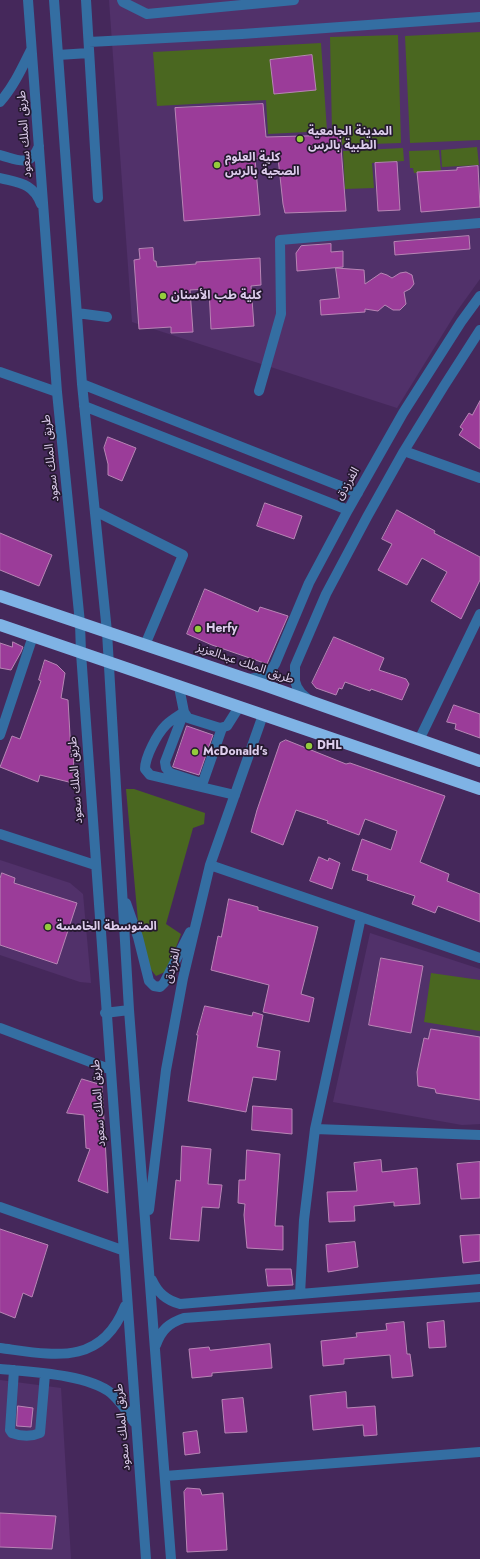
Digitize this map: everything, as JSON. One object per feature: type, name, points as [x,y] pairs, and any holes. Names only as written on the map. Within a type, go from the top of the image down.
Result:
[{"type":"highway","name":"طريق الملك عبدالعزيز","points":[[0,596],[313,702],[480,761]]},
{"type":"highway","points":[[0,625],[480,789]]},
{"type":"street","name":"طريق الملك سعود","points":[[28,0],[57,392],[80,623],[105,1013],[146,1559]]},
{"type":"street","points":[[54,0],[82,384],[107,632],[129,1010],[171,1559]]},
{"type":"street","points":[[86,0],[98,198]]},
{"type":"street","points":[[122,0],[123,2],[147,14],[294,0]]},
{"type":"street","points":[[58,55],[89,47],[250,33],[480,17]]},
{"type":"street","points":[[0,102],[18,79],[32,48]]},
{"type":"street","points":[[0,155],[26,161],[32,159],[36,155],[39,146]]},
{"type":"street","points":[[0,178],[23,184],[31,188],[38,196],[44,212]]},
{"type":"street","points":[[259,391],[281,314],[280,240],[480,223]]},
{"type":"street","name":"الفرزدق","points":[[246,679],[266,675],[275,664],[309,583],[358,492],[403,413],[461,322],[480,296]]},
{"type":"street","points":[[77,313],[106,316]]},
{"type":"street","points":[[313,702],[297,688],[295,681],[295,666],[326,594],[404,451],[480,330]]},
{"type":"street","points":[[0,372],[57,392]]},
{"type":"street","points":[[82,384],[358,492]]},
{"type":"street","points":[[84,406],[348,510]]},
{"type":"street","points":[[404,451],[480,478]]},
{"type":"street","points":[[95,511],[183,555],[145,645]]},
{"type":"street","points":[[420,740],[480,615]]},
{"type":"street","points":[[0,735],[33,636]]},
{"type":"street","points":[[179,686],[184,712],[188,718],[222,728],[227,726],[239,707]]},
{"type":"street","points":[[184,712],[165,762],[166,768],[170,773],[201,783],[203,782],[222,728]]},
{"type":"street","points":[[184,712],[167,724],[159,734],[145,763],[145,769],[150,775],[235,795]]},
{"type":"street","name":"الفرزدق","points":[[146,1232],[166,1070],[183,978],[210,865],[263,715]]},
{"type":"street","points":[[0,834],[95,865]]},
{"type":"street","points":[[210,865],[480,958]]},
{"type":"street","points":[[122,890],[138,937],[149,981],[154,986],[160,987],[164,983],[198,917]]},
{"type":"street","points":[[300,1294],[304,1220],[316,1129],[361,917]]},
{"type":"street","points":[[105,1013],[129,1010]]},
{"type":"street","points":[[0,1028],[109,1069]]},
{"type":"street","points":[[316,1129],[480,1135]]},
{"type":"street","points":[[0,1207],[122,1250]]},
{"type":"street","points":[[149,1274],[157,1291],[167,1299],[180,1304],[480,1279]]},
{"type":"street","points":[[155,1348],[162,1330],[184,1318],[480,1297]]},
{"type":"street","points":[[0,1348],[57,1355],[86,1350],[104,1339],[113,1330],[126,1304]]},
{"type":"street","points":[[0,1369],[65,1376],[92,1383],[110,1392],[124,1406],[136,1424]]},
{"type":"street","points":[[14,1370],[10,1430],[16,1435],[40,1434],[45,1374]]},
{"type":"street","points":[[165,1476],[480,1452]]},
{"type":"shaded area","name":"المدينة الجامعية الطبية بالرس","points":[[109,0],[480,0],[480,279],[457,311],[397,408],[132,322]]},
{"type":"shaded area","points":[[0,860],[70,883],[83,894],[91,983],[80,982],[0,955]]},
{"type":"shaded area","points":[[370,933],[480,969],[480,1124],[462,1125],[333,1102]]},
{"type":"shaded area","points":[[0,1380],[61,1388],[71,1559],[0,1559]]},
{"type":"green space","points":[[480,32],[480,140],[410,143],[405,36]]},
{"type":"green space","points":[[398,35],[401,143],[342,145],[341,132],[332,132],[330,37]]},
{"type":"green space","points":[[321,43],[327,131],[268,134],[266,100],[157,106],[153,52]]},
{"type":"green space","points":[[477,147],[479,165],[442,167],[441,150]]},
{"type":"green space","points":[[403,148],[404,161],[372,163],[374,188],[345,189],[343,151]]},
{"type":"green space","points":[[439,150],[441,171],[414,173],[413,168],[410,168],[409,151]]},
{"type":"green space","points":[[126,789],[134,789],[205,813],[204,824],[193,828],[166,924],[181,934],[167,971],[156,976],[149,967],[138,921]]},
{"type":"green space","points":[[431,973],[480,980],[480,1031],[424,1022]]},
{"type":"building","points":[[312,55],[316,90],[274,94],[270,60]]},
{"type":"building","name":"كلية العلوم الصحية بالرس","points":[[263,104],[266,137],[340,135],[346,211],[285,213],[278,158],[270,158],[255,159],[260,215],[184,221],[175,108]]},
{"type":"building","points":[[397,162],[400,210],[378,211],[375,163]]},
{"type":"building","points":[[478,166],[480,207],[421,212],[417,172],[457,170],[457,168]]},
{"type":"building","points":[[469,236],[470,249],[395,255],[394,242]]},
{"type":"building","points":[[331,244],[331,252],[343,251],[343,267],[297,271],[296,253],[301,246]]},
{"type":"building","points":[[153,248],[154,261],[156,261],[157,267],[196,264],[196,262],[260,258],[261,285],[251,286],[254,326],[211,329],[209,289],[190,290],[193,332],[171,333],[171,327],[139,329],[134,260],[140,259],[139,249]]},
{"type":"building","points":[[336,268],[364,270],[365,284],[381,273],[392,278],[400,273],[406,272],[412,275],[414,284],[410,289],[404,292],[406,304],[400,310],[393,310],[385,305],[378,311],[365,309],[365,312],[321,315],[320,300],[339,298]]},
{"type":"building","points":[[480,401],[480,449],[459,435],[463,429],[460,427],[469,413],[472,415]]},
{"type":"building","points":[[108,437],[136,448],[122,481],[108,475],[108,464],[104,448]]},
{"type":"building","points":[[265,503],[302,516],[294,539],[257,526]]},
{"type":"building","points":[[397,510],[435,531],[434,533],[480,557],[480,580],[461,619],[431,601],[447,572],[422,558],[407,585],[378,570],[392,544],[382,539]]},
{"type":"building","points":[[0,533],[52,555],[39,586],[0,570]]},
{"type":"building","points":[[205,589],[258,612],[260,607],[288,616],[267,664],[212,645],[187,634]]},
{"type":"building","points":[[334,637],[384,658],[379,670],[406,679],[409,684],[402,700],[345,682],[342,689],[339,688],[336,695],[316,688],[312,683]]},
{"type":"building","points":[[13,642],[23,647],[21,652],[11,670],[0,668],[0,643],[12,647]]},
{"type":"building","points":[[45,660],[57,665],[65,673],[61,698],[68,700],[71,753],[74,752],[73,783],[40,775],[38,782],[0,767],[12,736],[20,739],[41,681],[39,680]]},
{"type":"building","points":[[454,705],[480,714],[480,738],[455,729],[456,724],[447,722]]},
{"type":"building","points":[[187,726],[213,735],[199,775],[173,767]]},
{"type":"building","points":[[286,740],[346,764],[350,763],[445,796],[420,862],[449,874],[447,881],[480,894],[480,922],[438,906],[435,913],[412,904],[415,896],[367,880],[368,875],[352,870],[362,839],[391,850],[397,831],[365,819],[359,835],[327,823],[328,821],[296,810],[283,845],[251,832],[280,743]]},
{"type":"building","points":[[319,857],[328,861],[329,858],[340,863],[332,889],[310,881]]},
{"type":"building","points":[[2,873],[15,878],[14,883],[77,903],[57,964],[0,945],[0,879]]},
{"type":"building","points":[[229,899],[258,907],[258,910],[318,927],[301,994],[314,998],[309,1022],[263,1012],[269,985],[211,970],[218,936],[221,937]]},
{"type":"building","points":[[381,958],[423,966],[411,1033],[369,1025]]},
{"type":"building","points":[[205,1006],[252,1016],[253,1012],[263,1015],[257,1047],[280,1051],[276,1080],[253,1077],[246,1112],[188,1101],[197,1035]]},
{"type":"building","points":[[431,1029],[480,1037],[480,1100],[436,1093],[435,1089],[418,1086],[417,1072],[424,1038],[428,1039]]},
{"type":"building","points":[[82,1079],[102,1085],[108,1193],[78,1181],[90,1149],[86,1148],[84,1115],[67,1113]]},
{"type":"building","points":[[253,1106],[292,1109],[292,1134],[252,1130]]},
{"type":"building","points":[[182,1146],[211,1149],[208,1184],[222,1185],[219,1208],[202,1207],[199,1241],[170,1239],[176,1180],[180,1181]]},
{"type":"building","points":[[247,1150],[280,1154],[275,1226],[283,1226],[283,1250],[247,1248],[244,1215],[245,1204],[238,1203],[239,1180],[245,1180]]},
{"type":"building","points":[[381,1160],[382,1172],[417,1168],[420,1204],[394,1206],[394,1202],[354,1206],[355,1221],[329,1222],[327,1192],[357,1191],[354,1163]]},
{"type":"building","points":[[480,1162],[480,1198],[461,1199],[457,1164]]},
{"type":"building","points":[[0,1229],[48,1245],[32,1297],[23,1293],[15,1318],[0,1312]]},
{"type":"building","points":[[480,1235],[480,1261],[463,1263],[460,1236]]},
{"type":"building","points":[[355,1242],[358,1267],[328,1272],[326,1245]]},
{"type":"building","points":[[266,1269],[291,1269],[293,1285],[268,1286]]},
{"type":"building","points":[[444,1321],[446,1347],[429,1348],[427,1323]]},
{"type":"building","points":[[404,1322],[407,1354],[410,1354],[413,1376],[392,1378],[390,1355],[344,1359],[344,1364],[323,1366],[321,1341],[357,1337],[356,1333],[387,1330],[386,1324]]},
{"type":"building","points":[[270,1344],[272,1368],[212,1373],[212,1376],[192,1378],[189,1349],[209,1347],[210,1350]]},
{"type":"building","points":[[346,1392],[347,1408],[375,1406],[377,1435],[364,1436],[363,1425],[313,1430],[310,1396]]},
{"type":"building","points":[[243,1398],[247,1432],[225,1433],[222,1400]]},
{"type":"building","points":[[18,1406],[33,1408],[31,1427],[17,1426]]},
{"type":"building","points":[[197,1431],[200,1453],[185,1455],[183,1433]]},
{"type":"building","points":[[187,1488],[200,1489],[202,1495],[223,1493],[227,1550],[187,1552],[184,1492]]},
{"type":"building","points":[[0,1513],[56,1516],[52,1549],[0,1547]]},
{"type":"place","name":"المدينة الجامعية الطبية بالرس","points":[[300,139]]},
{"type":"place","name":"كلية العلوم الصحية بالرس","points":[[217,165]]},
{"type":"place","name":"كلية طب الأسنان","points":[[163,296]]},
{"type":"place","name":"Herfy","points":[[198,629]]},
{"type":"place","name":"DHL","points":[[309,746]]},
{"type":"place","name":"McDonald's","points":[[195,752]]},
{"type":"place","name":"المتوسطة الخامسة","points":[[48,927]]}]
